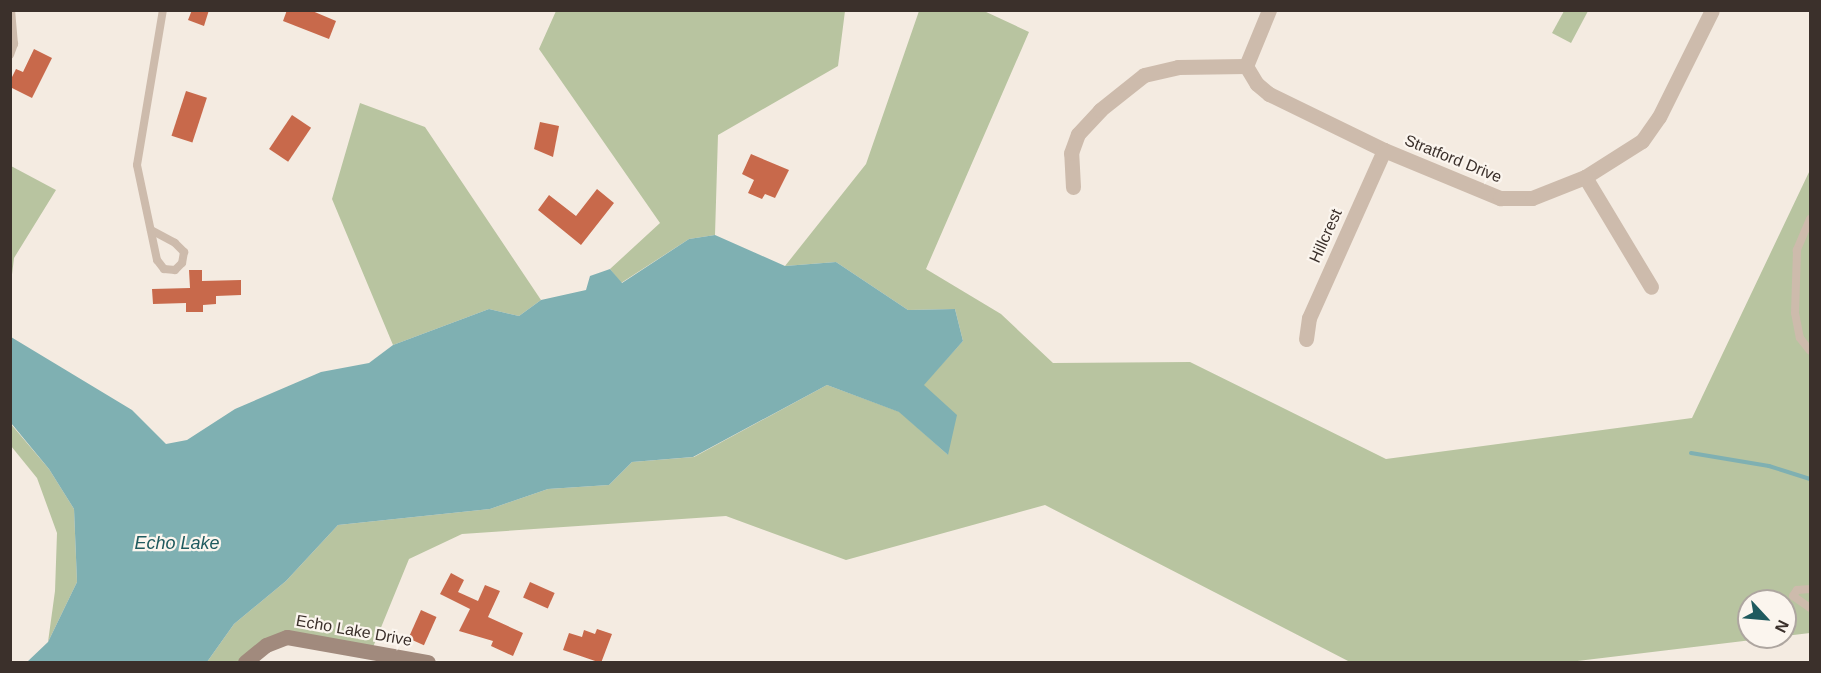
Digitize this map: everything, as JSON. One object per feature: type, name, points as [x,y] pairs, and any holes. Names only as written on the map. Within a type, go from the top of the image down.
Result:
[{"type":"street","points":[[1073,187],[1071,153],[1078,134],[1100,110],[1144,75],[1178,67],[1246,66],[1269,10]]},
{"type":"street","name":"Stratford Drive","points":[[1246,66],[1257,84],[1269,94],[1384,150],[1500,198],[1532,198],[1584,177],[1642,141],[1659,117],[1712,10]]},
{"type":"street","name":"Hillcrest","points":[[1306,339],[1309,318],[1384,150]]},
{"type":"street","points":[[1584,177],[1651,287]]},
{"type":"street","name":"Echo Lake Drive","points":[[245,663],[266,645],[287,637],[428,663]]},
{"type":"lane","points":[[10,55],[14,44],[11,10]]},
{"type":"lane","points":[[151,230],[175,243],[184,252],[182,263],[175,270],[165,269],[157,260],[137,165],[163,10]]},
{"type":"lane","points":[[1810,219],[1797,250],[1795,313],[1800,338],[1810,351]]},
{"type":"lane","points":[[1810,589],[1797,590],[1793,596],[1810,608]]},
{"type":"green space","points":[[556,11],[845,11],[838,66],[718,135],[715,235],[689,239],[621,283],[610,269],[660,223],[539,49]]},
{"type":"green space","points":[[919,11],[984,11],[1029,32],[926,269],[1001,314],[1053,363],[1190,362],[1386,459],[1692,418],[1810,170],[1810,633],[1797,635],[1797,589],[1737,589],[1737,642],[1569,662],[1350,662],[1045,505],[846,560],[726,516],[462,534],[409,559],[371,652],[287,637],[245,662],[207,662],[234,624],[286,581],[338,525],[490,509],[548,489],[609,485],[632,462],[694,457],[827,385],[900,412],[948,455],[923,385],[963,341],[955,309],[908,310],[836,262],[785,266],[866,164]]},
{"type":"green space","points":[[1564,11],[1588,11],[1571,43],[1552,33]]},
{"type":"green space","points":[[360,103],[425,127],[541,300],[519,316],[489,309],[393,345],[332,199]]},
{"type":"green space","points":[[11,166],[56,190],[14,258],[11,283]]},
{"type":"green space","points":[[10,423],[49,469],[74,509],[77,582],[48,642],[55,591],[57,533],[37,478],[11,446]]},
{"type":"water","name":"Echo Lake","points":[[715,235],[785,266],[836,262],[908,310],[955,309],[963,341],[924,385],[957,415],[948,455],[899,412],[827,385],[693,457],[632,462],[609,485],[548,489],[490,509],[338,525],[286,581],[234,624],[207,662],[27,662],[48,642],[77,582],[74,509],[49,469],[11,423],[11,337],[132,410],[166,444],[187,440],[235,409],[321,372],[369,363],[393,345],[489,309],[519,316],[541,300],[586,290],[590,276],[610,269],[622,283],[689,239]]},
{"type":"building","points":[[192,10],[209,10],[204,26],[188,20]]},
{"type":"building","points":[[287,10],[310,10],[336,21],[329,39],[283,21]]},
{"type":"building","points":[[34,49],[52,58],[32,98],[10,87],[10,81],[16,69],[23,72]]},
{"type":"building","points":[[186,91],[207,98],[192,142],[171,136]]},
{"type":"building","points":[[292,115],[311,128],[288,162],[269,149]]},
{"type":"building","points":[[540,122],[559,126],[553,157],[534,149]]},
{"type":"building","points":[[751,154],[789,170],[775,198],[765,194],[762,199],[748,193],[754,180],[742,174]]},
{"type":"building","points":[[597,189],[614,203],[581,245],[538,210],[549,195],[576,216]]},
{"type":"building","points":[[189,270],[202,270],[202,281],[241,280],[241,295],[216,296],[216,304],[203,305],[203,312],[186,312],[186,303],[153,304],[152,289],[190,288]]},
{"type":"building","points":[[451,573],[464,580],[458,592],[478,601],[485,585],[500,591],[488,617],[523,633],[513,656],[491,646],[493,641],[459,631],[470,609],[440,594]]},
{"type":"building","points":[[530,582],[555,593],[548,609],[523,598]]},
{"type":"building","points":[[421,610],[437,617],[424,645],[408,638]]},
{"type":"building","points":[[597,629],[612,634],[601,663],[563,650],[569,633],[582,637],[584,630],[595,634]]},
{"type":"waterway","points":[[1691,453],[1769,466],[1810,479]]}]
